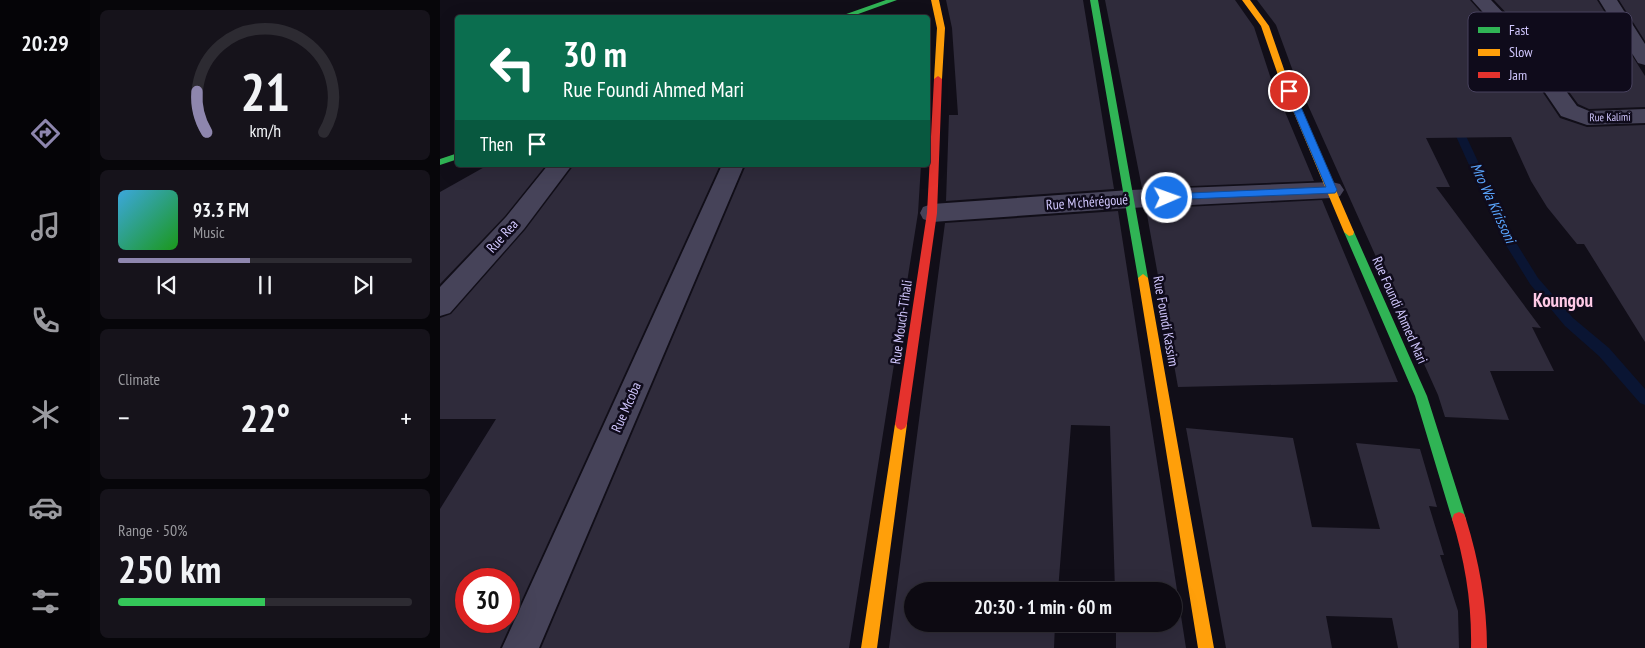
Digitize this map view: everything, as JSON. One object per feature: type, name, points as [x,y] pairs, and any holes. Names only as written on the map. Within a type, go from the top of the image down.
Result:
[{"type":"street","points":[[847,15],[893,0]]},
{"type":"street","name":"Rue Mouch-Tihali","points":[[869,648],[932,213],[941,28],[935,0]]},
{"type":"street","name":"Rue Foundi Kassim","points":[[1094,0],[1130,199],[1206,648]]},
{"type":"street","name":"Rue Foundi Ahmed Mari","points":[[1246,0],[1264,26],[1282,75],[1421,396],[1466,542],[1480,621],[1479,648]]},
{"type":"street","name":"Rue Kalimi","points":[[1481,0],[1492,12]]},
{"type":"street","points":[[1608,0],[1616,12]]},
{"type":"street","points":[[1632,38],[1645,59]]},
{"type":"street","name":"Rue Kalimi","points":[[1555,92],[1569,112],[1587,118],[1645,116]]},
{"type":"street","points":[[440,162],[455,157]]},
{"type":"street","name":"Rue Rea","points":[[440,306],[515,223],[559,167]]},
{"type":"street","name":"Rue Mcoba","points":[[520,648],[732,167]]},
{"type":"street","name":"Rue M'chérégoué","points":[[932,213],[1130,199],[1332,190]]},
{"type":"building","points":[[946,0],[1083,0],[1114,189],[946,201],[949,115],[958,115],[952,28]]},
{"type":"building","points":[[1105,0],[1235,0],[1254,27],[1270,76],[1314,181],[1142,188]]},
{"type":"building","points":[[1257,0],[1470,0],[1481,12],[1468,12],[1468,92],[1543,92],[1560,118],[1587,127],[1645,125],[1645,342],[1584,244],[1577,244],[1547,207],[1531,181],[1511,137],[1426,138],[1450,187],[1436,187],[1541,328],[1532,327],[1554,371],[1490,371],[1509,420],[1445,417],[1438,395],[1294,74],[1276,25]]},
{"type":"building","points":[[1494,0],[1597,0],[1605,12],[1505,12]]},
{"type":"building","points":[[1619,0],[1645,0],[1645,41],[1632,20],[1632,12],[1627,12]]},
{"type":"building","points":[[1632,55],[1645,76],[1645,107],[1589,109],[1578,104],[1569,92],[1632,92]]},
{"type":"building","points":[[484,167],[544,167],[505,216],[440,284],[440,192]]},
{"type":"building","points":[[572,167],[719,167],[520,604],[520,568],[455,568],[455,633],[507,633],[500,648],[440,648],[440,509],[496,419],[440,419],[440,318],[451,314],[525,230]]},
{"type":"building","points":[[745,167],[921,167],[918,213],[849,648],[541,648]]},
{"type":"building","points":[[1322,200],[1398,382],[1178,387],[1146,209]]},
{"type":"building","points":[[1118,211],[1176,582],[1115,582],[1110,426],[1071,425],[1059,582],[904,582],[904,632],[1055,632],[1054,648],[889,648],[945,223]]},
{"type":"building","points":[[1186,428],[1293,438],[1312,527],[1380,529],[1356,443],[1420,449],[1437,507],[1429,506],[1444,555],[1440,555],[1458,611],[1459,648],[1398,648],[1392,618],[1326,616],[1332,648],[1226,648]]},
{"type":"building","points":[[1182,622],[1186,648],[1116,648],[1116,632],[1182,632]]},
{"type":"waterway","name":"Mro Wa Kirissoni","points":[[1455,123],[1510,242],[1534,281],[1569,322],[1604,352],[1645,399]]},
{"type":"traffic: fast","points":[[847,15],[893,0]]},
{"type":"traffic: fast","points":[[1094,0],[1143,278]]},
{"type":"traffic: fast","points":[[440,162],[455,157]]},
{"type":"traffic: fast","points":[[1349,232],[1421,396],[1459,519]]},
{"type":"traffic: slow","points":[[935,0],[941,28],[938,79]]},
{"type":"traffic: slow","points":[[1246,0],[1265,26],[1282,75],[1349,232]]},
{"type":"traffic: slow","points":[[1143,278],[1206,648]]},
{"type":"traffic: slow","points":[[869,648],[901,424]]},
{"type":"traffic: jam","points":[[901,424],[932,213],[938,79]]},
{"type":"traffic: jam","points":[[1459,519],[1475,583],[1479,615],[1479,648]]},
{"type":"district","name":"Koungou","points":[[1563,300]]},
{"type":"route","points":[[1167,198],[1332,190],[1289,91]]}]
